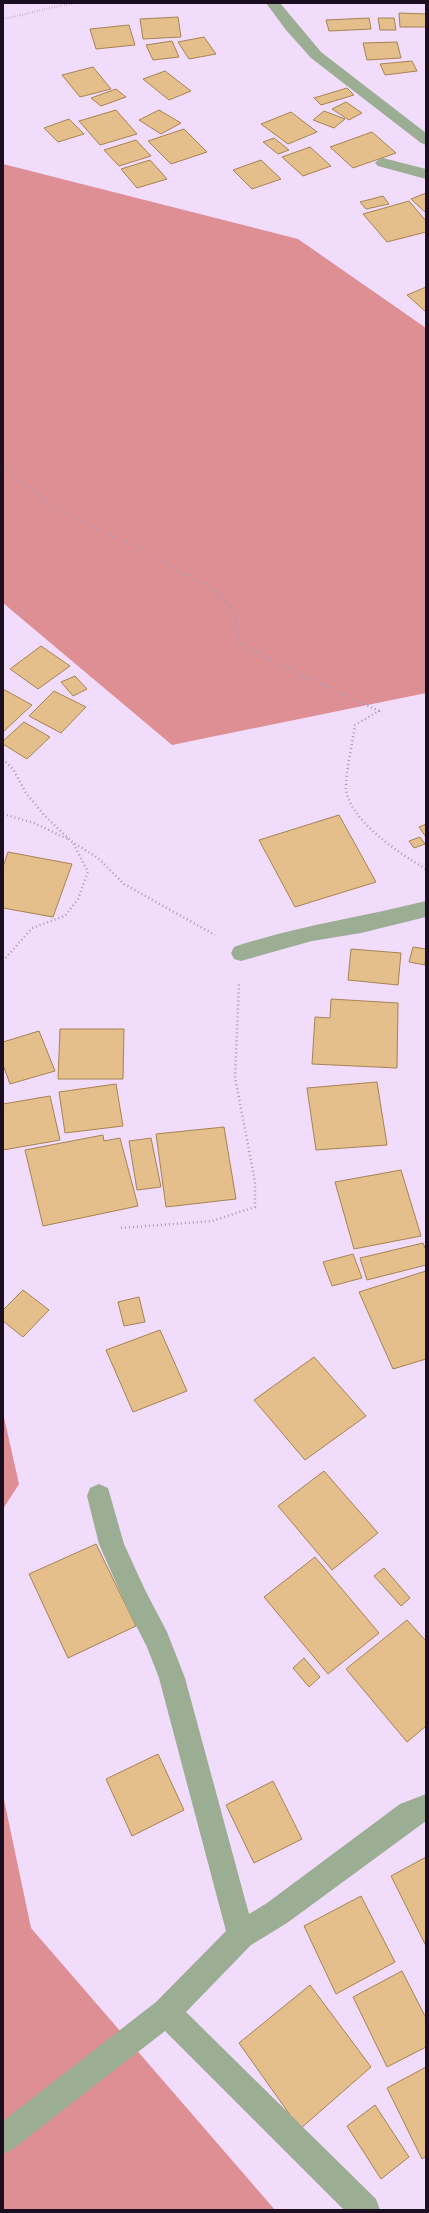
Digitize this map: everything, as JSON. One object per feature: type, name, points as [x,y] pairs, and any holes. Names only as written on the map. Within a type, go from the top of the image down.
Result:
[{"type":"street","points":[[273,3],[291,27],[316,55],[426,140]]},
{"type":"street","points":[[383,163],[426,174]]},
{"type":"street","points":[[241,953],[312,933],[361,925],[426,909]]},
{"type":"street","points":[[99,1496],[112,1544],[136,1599],[158,1641],[172,1678],[241,1935]]},
{"type":"street","points":[[3,2139],[166,2012],[241,1935],[277,1913],[410,1814],[426,1807]]},
{"type":"street","points":[[166,2012],[365,2210]]},
{"type":"path","points":[[3,19],[43,11],[65,4],[80,3]]},
{"type":"path","points":[[3,467],[45,500],[85,524],[155,555],[176,571],[215,589],[233,609],[239,642],[266,658],[379,711],[355,725],[346,789],[357,816],[399,853],[426,869]]},
{"type":"path","points":[[3,759],[13,769],[26,793],[45,816],[72,841],[88,872],[78,899],[65,916],[32,928],[3,961]]},
{"type":"path","points":[[3,814],[34,823],[72,841],[98,858],[124,884],[228,942],[241,953],[235,1077],[255,1182],[255,1207],[212,1221],[121,1228]]},
{"type":"shaded area","points":[[3,164],[298,239],[426,328],[426,693],[172,745],[3,603]]},
{"type":"shaded area","points":[[3,1413],[19,1484],[3,1509]]},
{"type":"shaded area","points":[[3,1795],[31,1928],[275,2210],[3,2210]]},
{"type":"building","points":[[399,13],[426,14],[426,27],[400,27]]},
{"type":"building","points":[[178,17],[181,37],[143,39],[140,19]]},
{"type":"building","points":[[369,18],[371,29],[329,31],[326,20]]},
{"type":"building","points":[[378,18],[394,18],[396,30],[380,30]]},
{"type":"building","points":[[129,25],[135,45],[96,49],[90,29]]},
{"type":"building","points":[[204,37],[216,54],[189,59],[178,42]]},
{"type":"building","points":[[172,41],[179,57],[153,60],[146,45]]},
{"type":"building","points":[[397,42],[401,58],[367,60],[363,43]]},
{"type":"building","points":[[412,61],[417,71],[385,75],[380,64]]},
{"type":"building","points":[[93,67],[111,89],[80,97],[62,75]]},
{"type":"building","points":[[165,71],[191,91],[169,100],[143,79]]},
{"type":"building","points":[[347,88],[354,95],[321,105],[314,98]]},
{"type":"building","points":[[116,89],[126,97],[101,106],[91,98]]},
{"type":"building","points":[[346,102],[362,113],[349,120],[332,109]]},
{"type":"building","points":[[116,110],[137,134],[100,145],[79,121]]},
{"type":"building","points":[[159,110],[181,123],[161,134],[139,120]]},
{"type":"building","points":[[324,111],[345,119],[334,128],[313,120]]},
{"type":"building","points":[[291,112],[317,132],[288,144],[261,124]]},
{"type":"building","points":[[69,119],[84,134],[58,142],[44,128]]},
{"type":"building","points":[[184,129],[207,152],[171,164],[148,141]]},
{"type":"building","points":[[372,132],[396,153],[353,168],[330,147]]},
{"type":"building","points":[[274,138],[289,150],[278,154],[263,142]]},
{"type":"building","points":[[136,140],[151,156],[119,166],[104,150]]},
{"type":"building","points":[[310,147],[331,166],[303,176],[282,157]]},
{"type":"building","points":[[150,160],[167,179],[137,188],[121,169]]},
{"type":"building","points":[[261,160],[281,179],[252,189],[233,170]]},
{"type":"building","points":[[426,193],[426,213],[411,199]]},
{"type":"building","points":[[383,196],[389,204],[366,209],[360,202]]},
{"type":"building","points":[[409,201],[426,221],[426,232],[387,242],[363,214]]},
{"type":"building","points":[[426,287],[426,312],[407,295]]},
{"type":"building","points":[[41,646],[70,666],[38,689],[10,669]]},
{"type":"building","points":[[75,676],[87,689],[73,696],[61,682]]},
{"type":"building","points":[[3,689],[32,705],[3,732]]},
{"type":"building","points":[[54,691],[86,707],[61,733],[29,716]]},
{"type":"building","points":[[24,722],[50,737],[27,759],[3,744],[3,741]]},
{"type":"building","points":[[339,815],[376,882],[295,907],[259,840]]},
{"type":"building","points":[[426,824],[426,837],[419,827]]},
{"type":"building","points":[[420,837],[425,844],[414,848],[409,841]]},
{"type":"building","points":[[8,852],[72,864],[53,917],[3,908],[3,867]]},
{"type":"building","points":[[413,947],[426,949],[425,965],[409,962]]},
{"type":"building","points":[[351,949],[401,953],[398,985],[348,980]]},
{"type":"building","points":[[331,999],[398,1003],[397,1068],[312,1064],[315,1017],[330,1018]]},
{"type":"building","points":[[60,1029],[124,1029],[123,1079],[58,1079]]},
{"type":"building","points":[[39,1031],[55,1071],[10,1084],[3,1065],[3,1042]]},
{"type":"building","points":[[377,1082],[387,1145],[316,1150],[307,1088]]},
{"type":"building","points":[[116,1084],[123,1126],[65,1133],[59,1092]]},
{"type":"building","points":[[50,1096],[60,1140],[3,1150],[3,1104]]},
{"type":"building","points":[[224,1127],[236,1199],[166,1207],[156,1134]]},
{"type":"building","points":[[103,1135],[104,1141],[120,1138],[138,1206],[43,1226],[25,1150]]},
{"type":"building","points":[[151,1138],[161,1187],[137,1190],[129,1141]]},
{"type":"building","points":[[401,1170],[421,1236],[354,1249],[335,1182]]},
{"type":"building","points":[[423,1243],[426,1250],[426,1265],[367,1280],[360,1258]]},
{"type":"building","points":[[353,1254],[362,1278],[332,1286],[323,1262]]},
{"type":"building","points":[[426,1271],[426,1359],[393,1369],[359,1292]]},
{"type":"building","points":[[23,1290],[49,1310],[23,1337],[3,1321],[3,1310]]},
{"type":"building","points":[[139,1297],[145,1322],[124,1326],[118,1302]]},
{"type":"building","points":[[160,1330],[187,1391],[133,1412],[106,1350]]},
{"type":"building","points":[[314,1357],[366,1416],[305,1460],[254,1400]]},
{"type":"building","points":[[324,1471],[378,1533],[332,1570],[278,1506]]},
{"type":"building","points":[[96,1544],[136,1626],[68,1658],[29,1574]]},
{"type":"building","points":[[315,1557],[379,1633],[328,1674],[264,1597]]},
{"type":"building","points":[[384,1568],[410,1598],[401,1606],[374,1576]]},
{"type":"building","points":[[407,1620],[426,1641],[426,1726],[407,1742],[346,1669]]},
{"type":"building","points":[[304,1658],[320,1677],[309,1687],[293,1668]]},
{"type":"building","points":[[158,1754],[184,1810],[132,1836],[106,1779]]},
{"type":"building","points":[[273,1781],[302,1839],[254,1863],[226,1805]]},
{"type":"building","points":[[426,1857],[426,1946],[391,1876]]},
{"type":"building","points":[[361,1896],[395,1962],[336,1994],[304,1926]]},
{"type":"building","points":[[402,1971],[426,2018],[426,2047],[387,2067],[353,1997]]},
{"type":"building","points":[[310,1985],[371,2067],[300,2129],[239,2043]]},
{"type":"building","points":[[426,2067],[426,2156],[422,2159],[387,2088]]},
{"type":"building","points":[[375,2105],[409,2157],[381,2179],[347,2126]]}]
